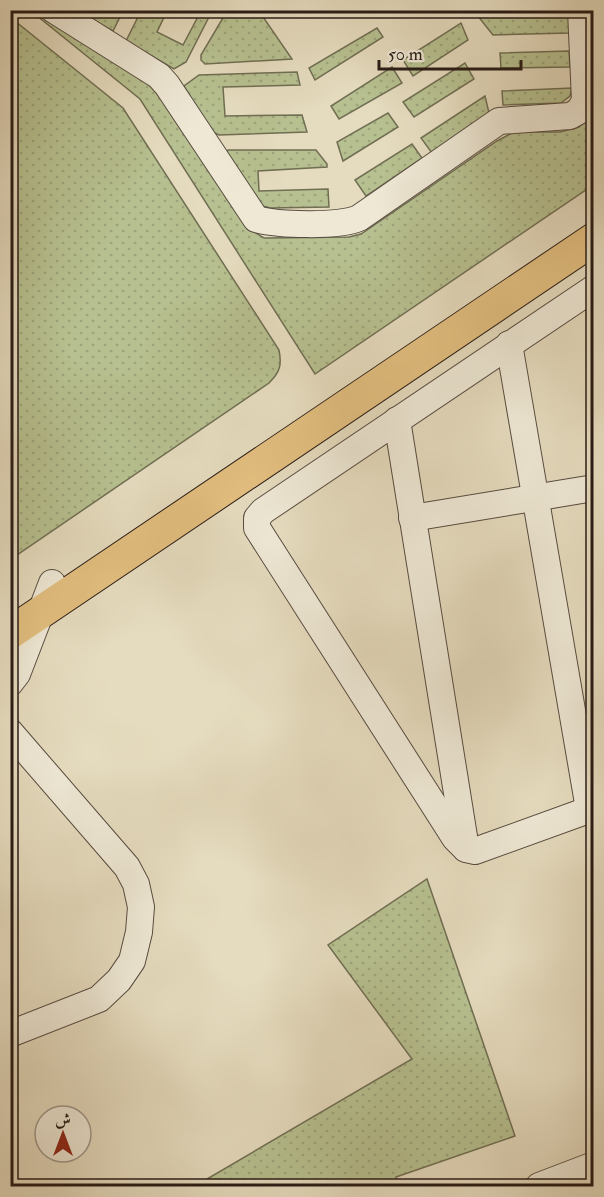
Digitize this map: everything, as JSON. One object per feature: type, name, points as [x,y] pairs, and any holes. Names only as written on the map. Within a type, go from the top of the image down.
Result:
[{"type":"main road","points":[[10,633],[26,611],[52,583],[594,221]]},
{"type":"main road","points":[[26,611],[594,239]]},
{"type":"street","points":[[54,10],[159,76],[256,219],[268,222],[341,223],[359,218],[499,121],[570,116],[579,111],[585,101],[581,10]]},
{"type":"street","points":[[509,345],[591,809],[475,851],[466,849],[455,838],[257,528],[257,518],[262,511],[396,420],[594,288]]},
{"type":"street","points":[[396,420],[466,849]]},
{"type":"street","points":[[412,518],[594,488]]},
{"type":"street","points":[[10,683],[17,674],[26,611]]},
{"type":"street","points":[[10,732],[127,867],[136,884],[141,907],[139,932],[132,961],[118,980],[99,999],[10,1034]]},
{"type":"street","points":[[539,1186],[594,1166]]},
{"type":"green space","points":[[31,11],[45,11],[141,76],[160,97],[249,229],[264,238],[349,237],[361,234],[497,141],[514,132],[560,132],[579,127],[593,112],[593,185],[315,374],[140,99]]},
{"type":"green space","points":[[74,11],[123,11],[113,31]]},
{"type":"green space","points":[[141,11],[167,11],[157,32],[183,45],[201,11],[212,11],[186,62],[174,69],[126,41]]},
{"type":"green space","points":[[227,11],[259,11],[292,59],[205,64],[201,60],[201,55]]},
{"type":"green space","points":[[554,11],[569,11],[570,33],[493,35],[477,15],[554,13]]},
{"type":"green space","points":[[10,17],[123,108],[279,350],[280,360],[278,372],[269,383],[11,559]]},
{"type":"green space","points":[[461,23],[468,40],[413,76],[403,60]]},
{"type":"green space","points":[[377,28],[383,37],[315,80],[309,68]]},
{"type":"green space","points":[[569,51],[570,67],[501,68],[500,53]]},
{"type":"green space","points":[[465,63],[474,79],[414,117],[403,102]]},
{"type":"green space","points":[[392,67],[402,83],[339,119],[331,106]]},
{"type":"green space","points":[[297,72],[300,85],[223,87],[225,116],[302,115],[307,132],[219,135],[209,130],[184,86],[199,75]]},
{"type":"green space","points":[[572,88],[570,96],[561,103],[503,105],[502,91]]},
{"type":"green space","points":[[485,96],[489,113],[432,153],[421,138]]},
{"type":"green space","points":[[388,113],[398,127],[343,161],[337,142]]},
{"type":"green space","points":[[412,144],[422,158],[366,196],[355,180]]},
{"type":"green space","points":[[228,150],[316,150],[327,167],[258,171],[259,191],[328,189],[329,207],[270,208],[262,206],[226,155]]},
{"type":"green space","points":[[427,879],[515,1136],[396,1177],[399,1186],[195,1186],[412,1059],[328,945]]}]
